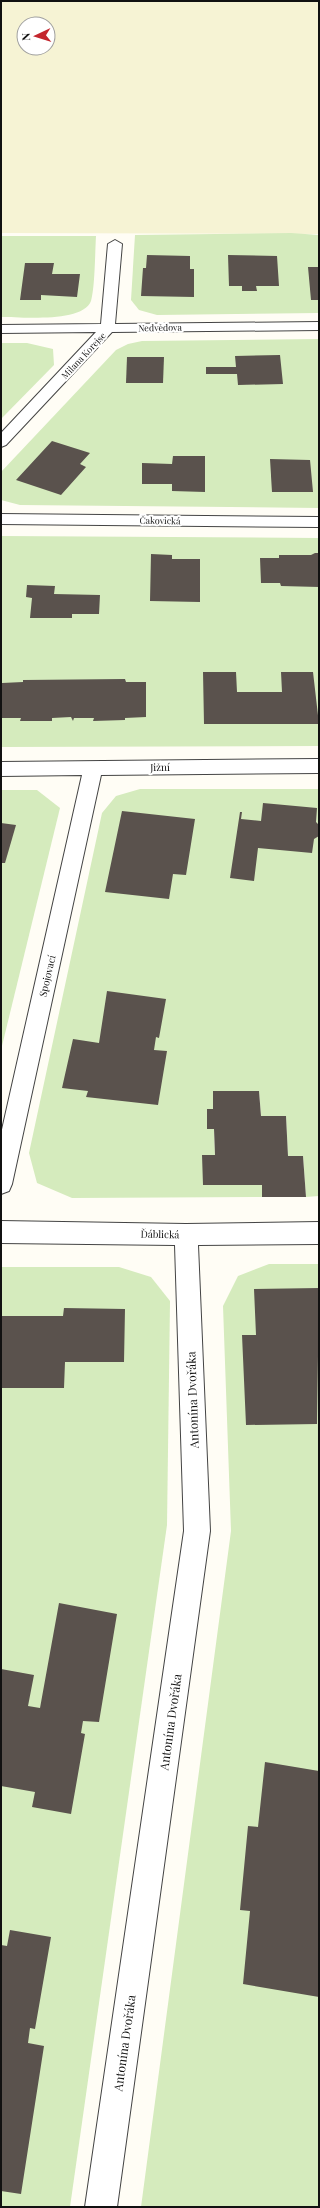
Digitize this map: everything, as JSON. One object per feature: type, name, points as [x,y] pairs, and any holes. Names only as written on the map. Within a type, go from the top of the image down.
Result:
[{"type":"street","name":"Milana Korejse","points":[[1,442],[108,328],[115,244]]},
{"type":"street","name":"Nedvědova","points":[[1,329],[319,326]]},
{"type":"street","name":"Čakovická","points":[[1,519],[319,522]]},
{"type":"street","name":"Jižní","points":[[1,768],[319,766]]},
{"type":"street","name":"Spojovací","points":[[1,1184],[93,768]]},
{"type":"street","name":"Ďáblická","points":[[1,1232],[186,1235],[319,1233]]},
{"type":"street","name":"Antonína Dvořáka","points":[[101,2207],[197,1531],[186,1235]]},
{"type":"shaded area","points":[[1,1],[319,1],[319,234],[1,233]]},
{"type":"green space","points":[[291,233],[319,235],[319,313],[157,315],[139,310],[131,300],[135,235]]},
{"type":"green space","points":[[1,236],[96,236],[92,295],[91,301],[86,308],[76,313],[64,316],[36,318],[1,317]]},
{"type":"green space","points":[[319,339],[319,508],[20,505],[1,500],[1,472],[116,350],[128,344],[142,341]]},
{"type":"green space","points":[[1,343],[27,343],[53,349],[54,365],[1,419]]},
{"type":"green space","points":[[1,536],[319,538],[319,746],[1,747]]},
{"type":"green space","points":[[140,789],[319,789],[319,1196],[306,1197],[303,1156],[288,1156],[286,1116],[261,1116],[259,1091],[213,1091],[213,1109],[207,1109],[207,1129],[214,1129],[215,1155],[203,1155],[203,1185],[262,1185],[262,1197],[72,1198],[37,1183],[29,1153],[102,813],[116,796]]},
{"type":"green space","points":[[1,790],[37,790],[60,808],[1,1050]]},
{"type":"green space","points":[[269,1264],[319,1264],[319,2207],[141,2207],[231,1531],[223,1306],[238,1276]]},
{"type":"green space","points":[[1,1267],[119,1267],[151,1277],[170,1301],[167,1525],[70,2207],[1,2207]]},
{"type":"building","points":[[147,255],[190,256],[190,269],[194,269],[194,297],[141,296],[143,268],[146,268]]},
{"type":"building","points":[[228,255],[277,256],[279,286],[256,286],[257,291],[242,291],[242,286],[229,286]]},
{"type":"building","points":[[25,263],[54,263],[52,274],[80,274],[77,297],[41,295],[41,300],[20,300]]},
{"type":"building","points":[[308,267],[319,267],[319,300],[311,300]]},
{"type":"building","points":[[280,355],[283,384],[238,385],[237,374],[206,374],[206,367],[236,367],[235,356]]},
{"type":"building","points":[[127,357],[164,357],[163,383],[126,383]]},
{"type":"building","points":[[52,441],[90,453],[80,464],[86,467],[61,495],[16,480]]},
{"type":"building","points":[[173,456],[205,456],[205,492],[172,491],[172,484],[142,484],[142,463],[172,464]]},
{"type":"building","points":[[270,459],[310,460],[313,492],[272,492]]},
{"type":"building","points":[[319,553],[319,587],[281,586],[280,583],[261,583],[260,558],[279,558],[279,555],[311,555]]},
{"type":"building","points":[[151,554],[172,555],[172,559],[200,559],[200,602],[150,601]]},
{"type":"building","points":[[27,585],[55,586],[54,594],[100,595],[99,614],[72,614],[72,618],[30,618],[32,598],[26,597]]},
{"type":"building","points":[[203,672],[236,672],[237,692],[282,692],[281,672],[313,672],[319,724],[204,724]]},
{"type":"building","points":[[125,679],[126,682],[146,682],[146,717],[125,718],[125,720],[93,721],[94,718],[74,718],[73,721],[71,717],[52,718],[52,721],[20,721],[21,718],[1,718],[2,683],[23,682],[23,680]]},
{"type":"building","points":[[263,803],[317,808],[316,822],[319,825],[319,836],[314,839],[312,853],[258,848],[254,881],[230,878],[240,812],[242,812],[241,819],[261,821]]},
{"type":"building","points":[[122,811],[195,819],[186,875],[173,874],[169,899],[105,892]]},
{"type":"building","points":[[1,823],[16,825],[5,863],[1,863]]},
{"type":"building","points":[[107,991],[166,999],[159,1038],[156,1037],[154,1050],[167,1051],[158,1105],[86,1097],[88,1091],[62,1088],[73,1039],[99,1043]]},
{"type":"building","points":[[213,1091],[259,1091],[261,1116],[286,1116],[288,1156],[303,1156],[306,1197],[262,1197],[262,1185],[203,1185],[202,1155],[215,1155],[214,1129],[207,1129],[207,1109],[213,1109]]},
{"type":"building","points":[[319,1288],[317,1424],[246,1425],[242,1335],[256,1335],[254,1289]]},
{"type":"building","points":[[64,1308],[125,1309],[124,1362],[65,1362],[64,1388],[1,1388],[1,1316],[63,1316]]},
{"type":"building","points":[[59,1603],[117,1614],[99,1722],[83,1721],[81,1733],[85,1734],[71,1814],[32,1807],[35,1792],[1,1786],[1,1669],[34,1675],[28,1706],[40,1708]]},
{"type":"building","points":[[265,1762],[319,1771],[319,1997],[243,1984],[250,1911],[240,1910],[248,1826],[258,1827]]},
{"type":"building","points":[[10,1930],[51,1937],[35,2029],[30,2028],[28,2043],[44,2046],[21,2194],[1,2191],[1,1945],[7,1946]]}]
